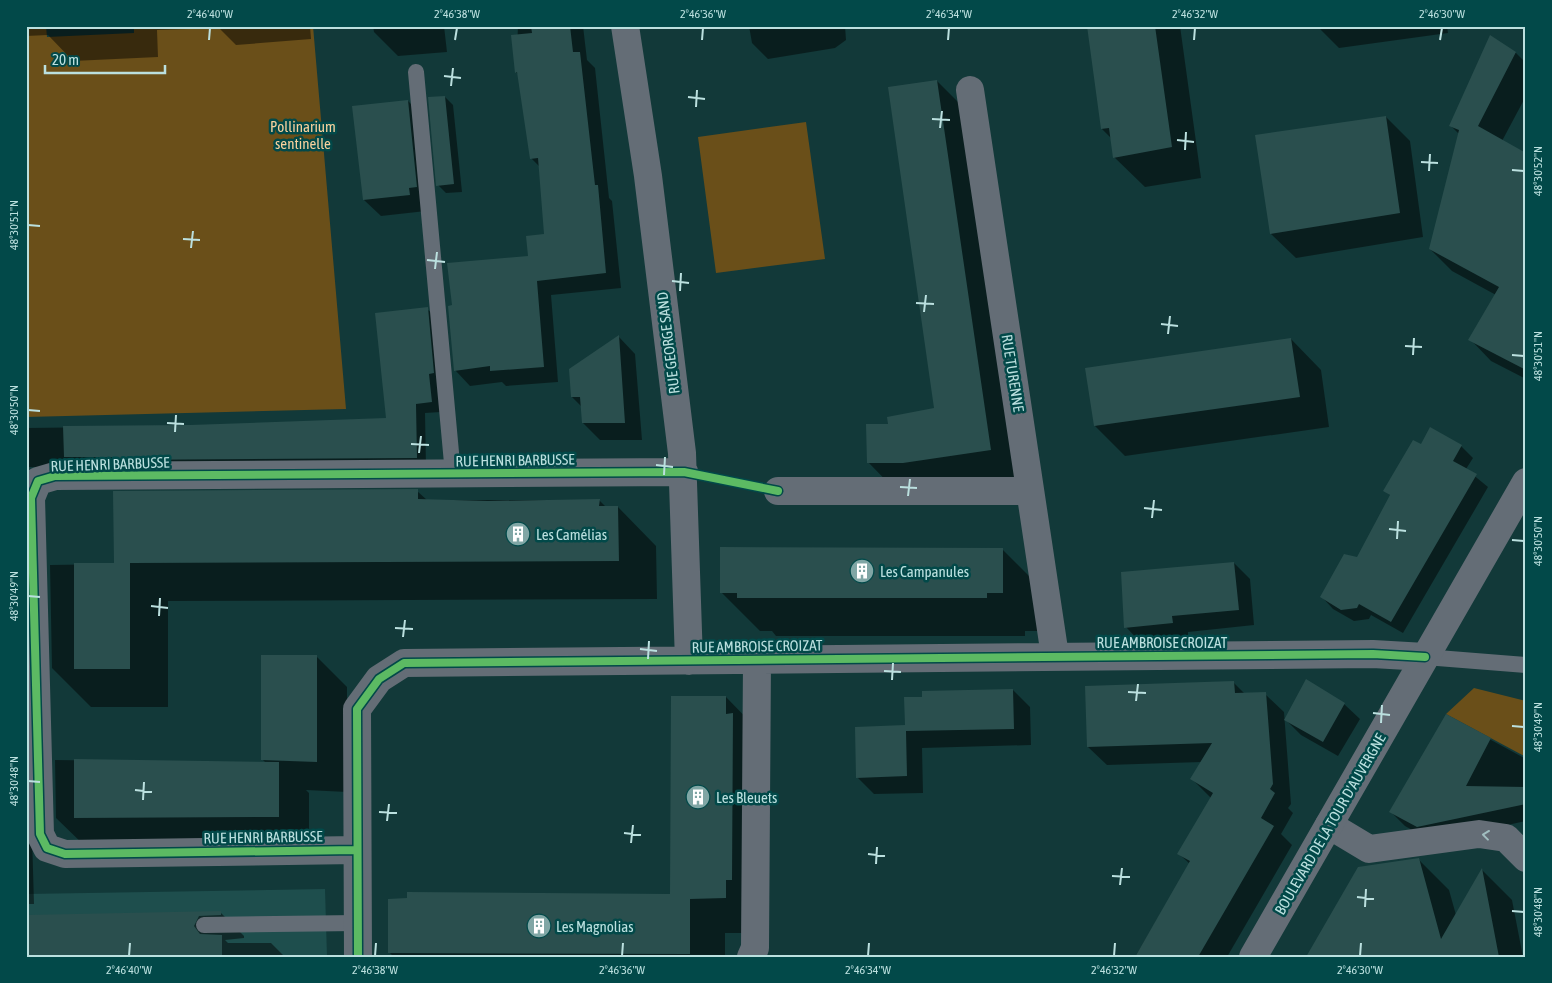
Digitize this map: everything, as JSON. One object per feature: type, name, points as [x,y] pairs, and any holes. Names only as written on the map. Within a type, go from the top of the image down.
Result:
[{"type":"street","name":"RUE GEORGE SAND","points":[[625,26],[648,176],[684,472],[689,661]]},
{"type":"street","name":"RUE TURENNE","points":[[970,90],[1055,656]]},
{"type":"street","name":"RUE HENRI BARBUSSE","points":[[356,850],[65,854],[47,848],[40,834],[31,498],[38,481],[55,476],[684,472]]},
{"type":"street","name":"BOULEVARD DE LA TOUR D'AUVERGNE","points":[[1253,957],[1526,482]]},
{"type":"street","points":[[778,491],[1030,491]]},
{"type":"street","name":"RUE AMBROISE CROIZAT","points":[[358,957],[356,850],[357,709],[379,679],[404,663],[1373,654],[1426,657]]},
{"type":"street","points":[[751,957],[755,948],[757,660]]},
{"type":"street","points":[[1329,825],[1369,848],[1479,834],[1506,838],[1526,858]]},
{"type":"lane","points":[[416,72],[454,474]]},
{"type":"lane","points":[[1426,657],[1526,665]]},
{"type":"lane","points":[[204,925],[357,923]]},
{"type":"shaded area","points":[[325,889],[327,957],[26,957],[26,894]]},
{"type":"green space","name":"Pollinarium sentinelle","points":[[26,26],[46,26],[47,37],[134,33],[134,26],[313,26],[346,409],[26,417]]},
{"type":"green space","points":[[806,122],[825,259],[716,273],[698,137]]},
{"type":"green space","points":[[1474,688],[1526,701],[1526,757],[1446,714]]},
{"type":"building","points":[[531,26],[570,26],[573,52],[580,52],[595,185],[598,185],[606,273],[537,281],[544,367],[490,371],[490,366],[454,371],[448,306],[452,305],[447,263],[528,256],[526,236],[544,234],[538,158],[530,159],[517,72],[515,73],[511,35],[532,33]]},
{"type":"building","points":[[1087,26],[1155,26],[1172,147],[1113,158],[1109,128],[1101,129]]},
{"type":"building","points":[[1490,35],[1516,52],[1478,126],[1526,153],[1526,370],[1468,340],[1499,287],[1429,249],[1459,130],[1449,126]]},
{"type":"building","points":[[937,80],[991,450],[903,463],[867,463],[866,424],[888,424],[887,417],[934,408],[888,87]]},
{"type":"building","points":[[445,96],[454,184],[436,186],[428,97]]},
{"type":"building","points":[[408,100],[417,187],[409,188],[410,195],[363,200],[352,106]]},
{"type":"building","points":[[1386,116],[1400,213],[1270,234],[1255,135]]},
{"type":"building","points":[[428,307],[434,373],[429,374],[432,402],[416,404],[417,458],[113,460],[113,457],[64,457],[63,426],[190,425],[386,418],[375,313]]},
{"type":"building","points":[[619,335],[625,423],[582,423],[580,397],[571,397],[569,369]]},
{"type":"building","points":[[1291,338],[1300,397],[1094,426],[1085,368]]},
{"type":"building","points":[[1430,427],[1462,445],[1453,461],[1477,474],[1391,622],[1359,604],[1357,608],[1341,610],[1320,597],[1344,554],[1357,557],[1390,495],[1383,491],[1413,440],[1421,444]]},
{"type":"building","points":[[418,489],[418,499],[488,501],[600,499],[599,506],[618,506],[619,561],[130,563],[130,669],[74,669],[74,563],[114,563],[113,491]]},
{"type":"building","name":"Les Campanules","points":[[720,547],[1003,548],[1003,593],[987,593],[987,598],[737,598],[737,593],[720,593]]},
{"type":"building","points":[[1234,562],[1239,610],[1172,616],[1173,623],[1124,628],[1121,572]]},
{"type":"building","points":[[261,655],[317,655],[317,762],[261,760]]},
{"type":"building","points":[[1306,679],[1345,703],[1323,742],[1284,720]]},
{"type":"building","points":[[1234,681],[1235,693],[1266,692],[1273,784],[1270,789],[1275,793],[1261,818],[1274,826],[1198,957],[1135,957],[1190,861],[1177,854],[1213,793],[1190,779],[1212,743],[1087,747],[1085,686]]},
{"type":"building","points":[[1013,689],[1014,729],[906,731],[907,776],[856,778],[855,727],[905,725],[904,697],[922,697],[922,691]]},
{"type":"building","points":[[671,696],[726,696],[726,714],[733,713],[732,880],[726,880],[726,898],[690,899],[690,954],[388,953],[388,899],[407,898],[407,892],[670,894]]},
{"type":"building","points":[[1446,714],[1491,738],[1466,786],[1526,787],[1526,804],[1417,827],[1389,812]]},
{"type":"building","points":[[74,759],[279,762],[279,817],[74,818]]},
{"type":"building","points":[[1419,858],[1441,939],[1482,868],[1499,957],[1306,957],[1358,867]]},
{"type":"building","points":[[221,911],[221,915],[199,916],[194,926],[200,934],[222,935],[222,957],[26,957],[26,915]]},
{"type":"cycle path","points":[[356,850],[65,854],[47,848],[40,834],[31,498],[38,481],[55,476],[684,472],[778,491]]},
{"type":"cycle path","points":[[358,957],[357,709],[379,679],[404,663],[1373,654],[1425,657]]},
{"type":"place","name":"Les Camélias","points":[[518,534]]},
{"type":"place","name":"Les Campanules","points":[[862,571]]},
{"type":"place","name":"Les Bleuets","points":[[698,797]]},
{"type":"place","name":"Les Magnolias","points":[[539,926]]}]
